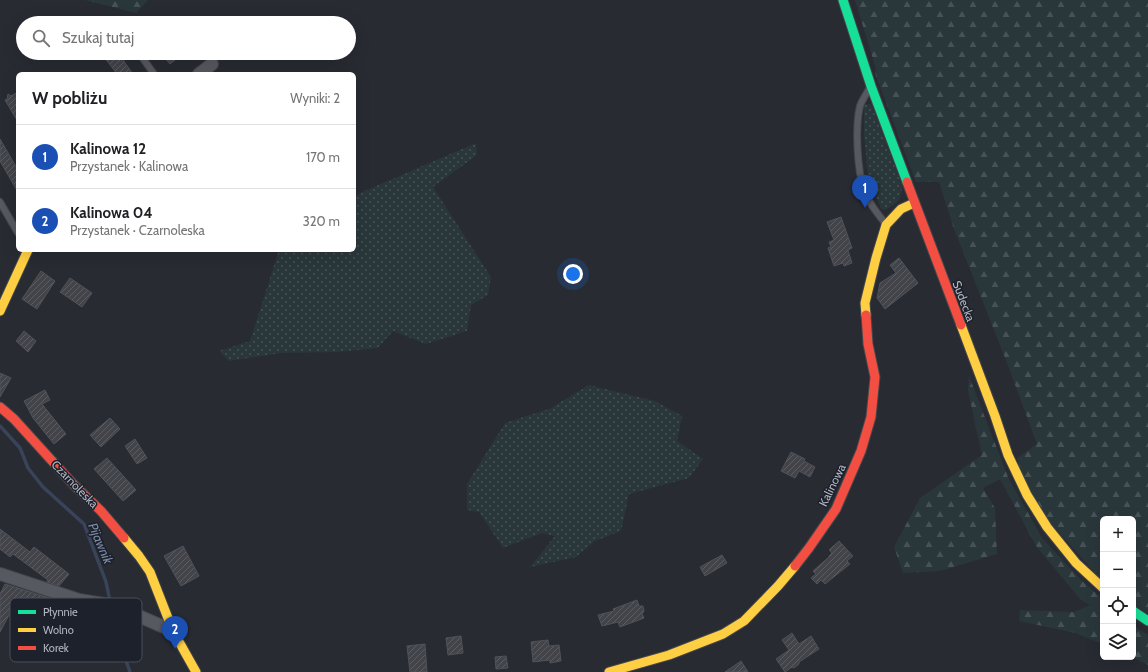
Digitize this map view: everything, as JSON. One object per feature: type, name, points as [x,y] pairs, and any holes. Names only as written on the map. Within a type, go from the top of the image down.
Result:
[{"type":"street","name":"Sudecka","points":[[843,0],[871,86],[995,416],[1008,455],[1027,495],[1047,527],[1076,563],[1100,585]]},
{"type":"street","points":[[202,72],[212,64]]},
{"type":"street","name":"Kalinowa","points":[[609,672],[669,655],[696,645],[723,634],[744,621],[778,586],[809,548],[836,509],[861,451],[871,417],[875,377],[868,344],[865,303],[886,225],[901,209],[914,203]]},
{"type":"street","points":[[0,311],[27,252]]},
{"type":"street","name":"Czarnoleska","points":[[0,407],[14,419],[73,484],[101,511],[140,556],[150,572],[173,631],[196,672]]},
{"type":"street","points":[[0,574],[71,598]]},
{"type":"street","points":[[1136,613],[1148,621]]},
{"type":"street","points":[[142,617],[173,631]]},
{"type":"lane","points":[[144,60],[153,72]]},
{"type":"lane","points":[[871,86],[861,105],[858,117],[860,176],[864,190],[886,225]]},
{"type":"lane","points":[[0,202],[16,230]]},
{"type":"green space","points":[[85,0],[148,0],[136,13]]},
{"type":"green space","points":[[855,0],[1148,0],[1148,614],[1136,606],[1136,516],[1100,516],[1100,579],[1028,497],[1017,458],[1037,444],[954,229],[939,182],[916,182],[875,73],[876,69]]},
{"type":"green space","points":[[871,104],[902,186],[901,195],[898,201],[884,210],[881,208],[868,177],[864,134],[864,105]]},
{"type":"green space","points":[[476,143],[477,155],[433,187],[491,277],[488,295],[471,305],[467,331],[426,344],[393,331],[378,348],[337,352],[281,353],[229,361],[219,351],[250,341],[278,252],[356,252],[356,196]]},
{"type":"green space","points":[[969,376],[1008,477],[1042,538],[1082,581],[1100,596],[1100,643],[1075,633],[1019,621],[1020,610],[1074,612],[1090,605],[1080,599],[1036,546],[1000,479],[983,488],[995,508],[997,554],[940,571],[903,573],[894,547],[920,498],[982,455],[968,391]]},
{"type":"green space","points":[[589,385],[655,401],[682,416],[677,441],[703,459],[689,478],[629,494],[621,531],[595,541],[576,557],[530,567],[555,536],[542,533],[503,548],[479,512],[467,510],[467,484],[505,423],[549,409]]},
{"type":"green space","points":[[1136,627],[1148,635],[1148,665],[1136,659]]},
{"type":"building","points":[[106,60],[123,60],[132,72],[115,72]]},
{"type":"building","points":[[167,60],[175,60],[170,64]]},
{"type":"building","points":[[16,93],[16,119],[5,100],[7,99],[8,94],[11,96]]},
{"type":"building","points":[[0,139],[16,167],[16,189],[0,161]]},
{"type":"building","points":[[841,217],[852,248],[848,250],[852,263],[844,266],[843,263],[834,266],[828,248],[831,247],[829,242],[834,240],[827,222]]},
{"type":"building","points":[[899,258],[918,283],[885,309],[877,298],[880,283],[896,273],[890,265]]},
{"type":"building","points":[[41,271],[55,281],[37,309],[22,299]]},
{"type":"building","points":[[70,278],[92,293],[82,307],[60,292]]},
{"type":"building","points":[[24,331],[36,341],[28,352],[16,341]]},
{"type":"building","points":[[0,373],[11,378],[0,397]]},
{"type":"building","points":[[45,390],[50,400],[42,404],[66,434],[54,444],[33,418],[24,401]]},
{"type":"building","points":[[110,418],[120,429],[101,447],[90,435]]},
{"type":"building","points":[[135,439],[147,458],[137,464],[125,446]]},
{"type":"building","points":[[791,452],[805,459],[804,461],[815,467],[810,477],[799,471],[795,478],[781,471]]},
{"type":"building","points":[[107,458],[136,490],[123,501],[94,469]]},
{"type":"building","points":[[0,529],[30,552],[34,547],[69,574],[59,586],[47,582],[48,580],[13,554],[10,557],[0,549]]},
{"type":"building","points":[[839,541],[853,556],[847,561],[850,564],[825,584],[821,580],[817,584],[811,578],[816,574],[813,571],[829,557],[832,553],[829,550]]},
{"type":"building","points":[[183,546],[199,576],[181,586],[164,556]]},
{"type":"building","points":[[722,555],[727,563],[705,576],[700,567]]},
{"type":"building","points":[[5,584],[49,598],[10,598],[10,613],[0,632],[0,594]]},
{"type":"building","points":[[637,600],[639,606],[643,606],[644,611],[642,614],[644,618],[620,627],[618,622],[602,626],[598,615],[614,611],[613,609]]},
{"type":"building","points":[[792,633],[799,644],[811,636],[819,649],[799,662],[799,664],[794,668],[792,667],[785,672],[776,659],[789,650],[782,640]]},
{"type":"building","points":[[461,636],[463,653],[448,655],[446,638]]},
{"type":"building","points":[[548,640],[549,646],[559,645],[561,661],[550,663],[550,660],[533,662],[531,642]]},
{"type":"building","points":[[425,644],[427,672],[410,672],[407,646]]},
{"type":"building","points":[[506,656],[508,668],[496,669],[495,657]]},
{"type":"building","points":[[741,661],[748,672],[725,672]]},
{"type":"waterway","name":"Pijawnik","points":[[0,426],[20,448],[28,468],[43,487],[84,524],[106,582],[109,598]]},
{"type":"waterway","name":"Pijawnik","points":[[126,662],[130,672]]},
{"type":"traffic: fast","points":[[843,0],[871,86],[907,182]]},
{"type":"traffic: fast","points":[[1136,613],[1148,621]]},
{"type":"traffic: slow","points":[[866,315],[865,303],[886,225],[901,209],[914,203]]},
{"type":"traffic: slow","points":[[0,311],[27,252]]},
{"type":"traffic: slow","points":[[961,325],[1008,455],[1027,495],[1047,527],[1076,563],[1100,585]]},
{"type":"traffic: slow","points":[[124,538],[150,572],[173,631],[196,672]]},
{"type":"traffic: slow","points":[[609,672],[669,655],[723,634],[744,621],[795,566]]},
{"type":"traffic: jam","points":[[907,182],[961,325]]},
{"type":"traffic: jam","points":[[795,566],[836,509],[861,451],[871,417],[875,377],[868,344],[866,315]]},
{"type":"traffic: jam","points":[[0,407],[14,419],[73,484],[101,511],[124,538]]},
{"type":"place","name":"Kalinowa 12","points":[[865,208]]},
{"type":"place","name":"Kalinowa 04","points":[[175,649]]}]
